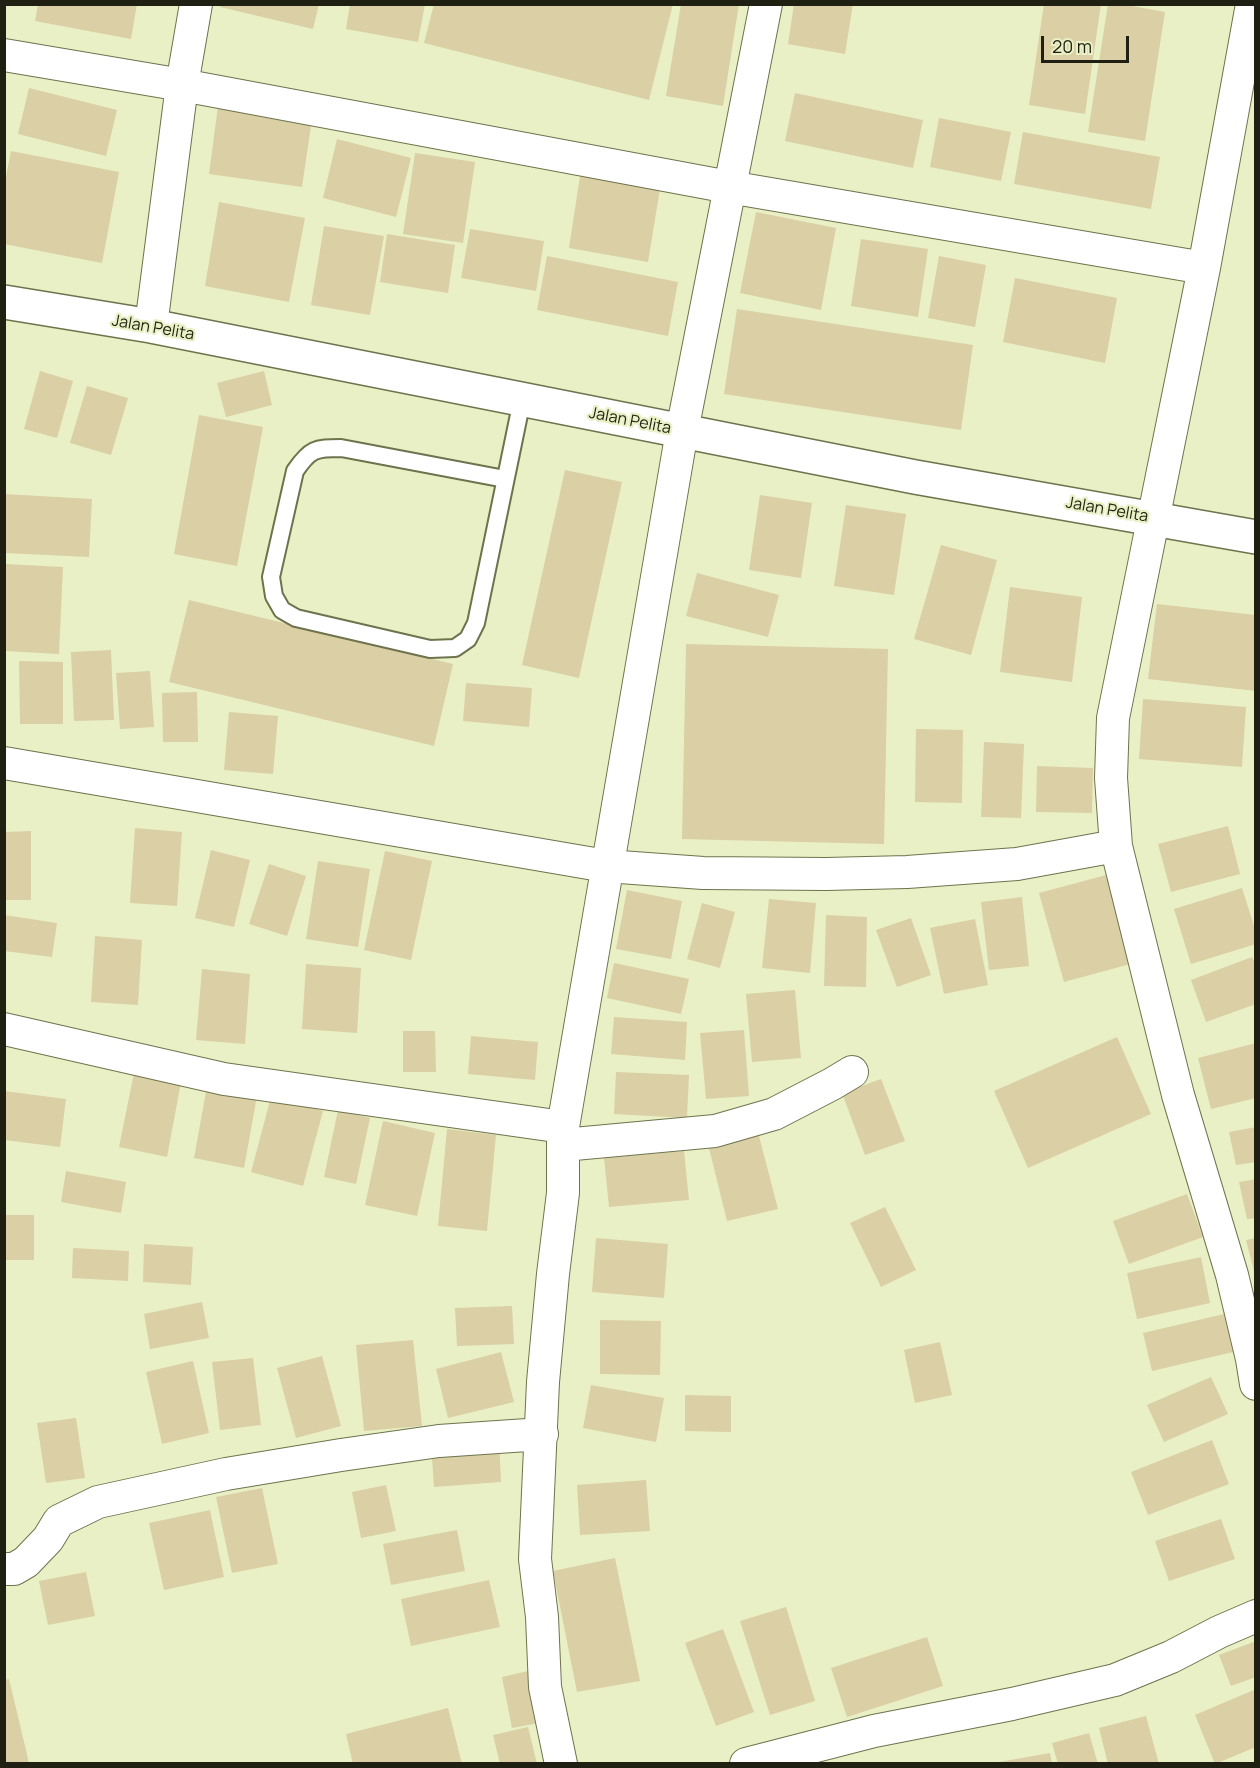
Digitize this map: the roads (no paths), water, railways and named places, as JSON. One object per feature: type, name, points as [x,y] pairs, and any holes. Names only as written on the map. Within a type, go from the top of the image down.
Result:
[{"type":"highway","name":"Jalan Pelita","points":[[4,302],[151,326],[915,477],[1256,537]]},
{"type":"street","points":[[151,326],[182,85],[196,4]]},
{"type":"street","points":[[561,1764],[545,1687],[542,1617],[535,1559],[543,1382],[563,1193],[563,1136],[606,866],[682,431],[766,4]]},
{"type":"street","points":[[1252,4],[1204,268],[1113,718],[1111,778],[1116,846],[1178,1095],[1232,1275],[1256,1384]]},
{"type":"street","points":[[4,55],[182,85],[729,187],[1204,268]]},
{"type":"street","points":[[4,763],[606,866],[703,873],[907,872],[1017,864],[1116,846]]},
{"type":"street","points":[[4,1029],[224,1079],[563,1136],[715,1131],[774,1114],[852,1072]]},
{"type":"street","points":[[4,1569],[14,1569],[26,1562],[48,1539],[59,1521],[98,1502],[226,1474],[340,1455],[439,1441],[542,1434]]},
{"type":"street","points":[[746,1764],[874,1731],[1012,1704],[1115,1680],[1171,1657],[1256,1616]]},
{"type":"lane","points":[[506,479],[341,448],[319,448],[305,457],[295,471],[271,577],[274,596],[282,610],[297,618],[430,649],[455,648],[468,639],[476,623],[506,479],[522,399]]}]
